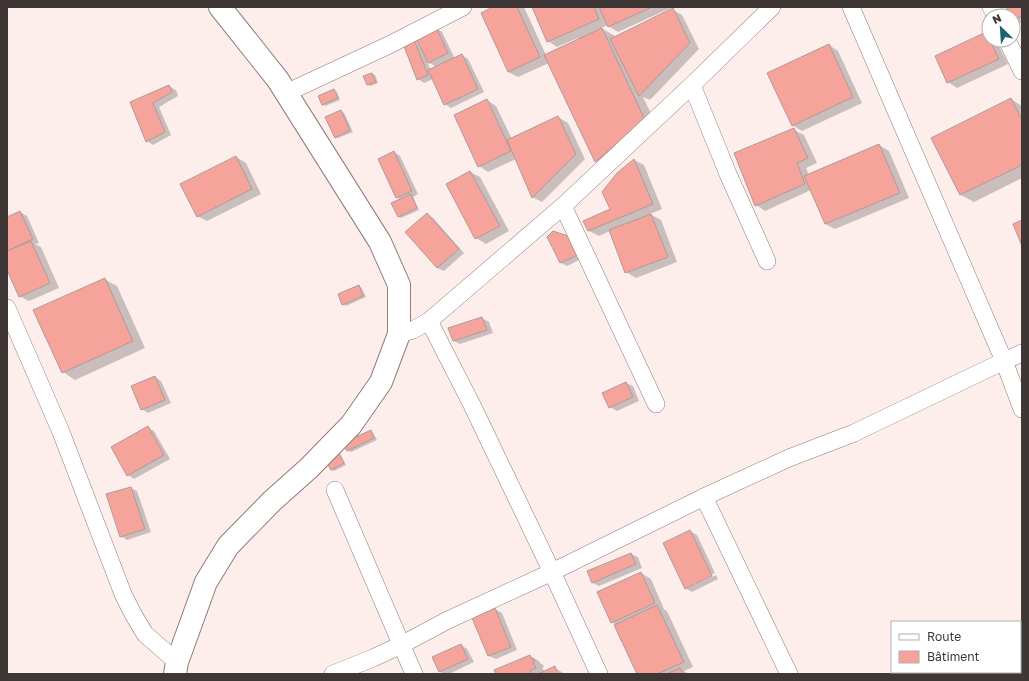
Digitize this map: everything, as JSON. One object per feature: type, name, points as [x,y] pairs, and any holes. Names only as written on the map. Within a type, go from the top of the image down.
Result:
[{"type":"main road","points":[[176,668],[206,582],[228,546],[272,501],[310,468],[351,425],[381,382],[399,334],[399,285],[380,242],[278,80],[220,7]]},
{"type":"street","points":[[399,334],[413,330],[429,321],[563,206],[692,85],[772,7]]},
{"type":"street","points":[[851,7],[1004,361],[1022,408]]},
{"type":"street","points":[[286,93],[389,45],[459,8]]},
{"type":"street","points":[[1011,48],[1022,71]]},
{"type":"street","points":[[692,85],[728,174],[767,261]]},
{"type":"street","points":[[563,206],[656,404]]},
{"type":"street","points":[[7,308],[61,432],[132,614],[145,634],[176,668]]},
{"type":"street","points":[[429,321],[472,405],[599,674]]},
{"type":"street","points":[[333,674],[401,645],[448,620],[552,572],[789,458],[854,433],[1004,361],[1022,354]]},
{"type":"street","points":[[335,490],[414,674]]},
{"type":"street","points":[[704,498],[789,674]]},
{"type":"building","points":[[493,7],[517,7],[540,57],[508,72],[481,13]]},
{"type":"building","points":[[532,7],[594,7],[599,19],[547,42]]},
{"type":"building","points":[[599,7],[652,7],[608,27]]},
{"type":"building","points":[[1022,7],[1022,16],[1021,8],[1007,8]]},
{"type":"building","points":[[673,8],[690,43],[639,96],[610,39]]},
{"type":"building","points":[[436,27],[448,53],[428,63],[415,36]]},
{"type":"building","points":[[602,28],[645,120],[595,162],[544,55]]},
{"type":"building","points":[[981,34],[981,48],[994,48],[999,59],[947,83],[935,56]]},
{"type":"building","points":[[413,37],[428,75],[417,80],[402,41]]},
{"type":"building","points":[[829,44],[853,97],[792,126],[767,73]]},
{"type":"building","points":[[462,54],[478,89],[444,105],[428,70]]},
{"type":"building","points":[[372,73],[376,82],[367,85],[363,76]]},
{"type":"building","points":[[169,85],[172,92],[153,103],[165,132],[146,142],[130,102]]},
{"type":"building","points":[[334,89],[338,98],[322,105],[318,96]]},
{"type":"building","points":[[1011,98],[1022,120],[1022,165],[960,195],[931,138]]},
{"type":"building","points":[[487,99],[511,151],[478,167],[454,115]]},
{"type":"building","points":[[341,110],[350,130],[335,138],[325,117]]},
{"type":"building","points":[[558,116],[576,154],[532,198],[507,140]]},
{"type":"building","points":[[794,128],[808,158],[797,163],[805,184],[755,206],[734,153]]},
{"type":"building","points":[[879,144],[900,193],[825,224],[804,176]]},
{"type":"building","points":[[394,151],[412,191],[396,198],[378,159]]},
{"type":"building","points":[[236,156],[252,189],[197,217],[180,184]]},
{"type":"building","points":[[634,159],[653,204],[588,231],[583,221],[610,209],[602,192],[617,173]]},
{"type":"building","points":[[470,171],[500,226],[475,239],[446,184]]},
{"type":"building","points":[[411,194],[417,208],[398,217],[391,203]]},
{"type":"building","points":[[20,211],[33,239],[7,251],[7,217]]},
{"type":"building","points":[[427,213],[459,249],[437,268],[405,232]]},
{"type":"building","points":[[651,214],[668,257],[625,273],[609,230]]},
{"type":"building","points":[[1022,220],[1022,246],[1013,224]]},
{"type":"building","points":[[553,231],[571,237],[580,254],[560,263],[547,237]]},
{"type":"building","points":[[31,241],[50,283],[19,297],[7,270],[7,251]]},
{"type":"building","points":[[105,278],[133,341],[62,373],[33,310]]},
{"type":"building","points":[[359,285],[363,296],[342,305],[338,294]]},
{"type":"building","points":[[482,317],[487,330],[453,341],[448,328]]},
{"type":"building","points":[[155,376],[165,400],[141,410],[131,386]]},
{"type":"building","points":[[626,382],[633,397],[609,408],[602,393]]},
{"type":"building","points":[[148,426],[164,455],[127,476],[111,447]]},
{"type":"building","points":[[371,430],[374,438],[347,451],[343,443]]},
{"type":"building","points":[[337,449],[344,463],[331,470],[323,456]]},
{"type":"building","points":[[131,487],[145,529],[120,537],[106,494]]},
{"type":"building","points":[[690,530],[712,576],[685,589],[663,543]]},
{"type":"building","points":[[631,553],[636,564],[592,583],[587,571]]},
{"type":"building","points":[[641,572],[655,603],[611,623],[597,592]]},
{"type":"building","points":[[657,605],[684,662],[657,674],[637,674],[614,625]]},
{"type":"building","points":[[495,608],[511,647],[488,656],[472,618]]},
{"type":"building","points":[[461,644],[468,659],[439,672],[432,657]]},
{"type":"building","points":[[530,655],[535,661],[533,662],[536,668],[530,671],[532,674],[496,674],[494,670]]},
{"type":"building","points":[[555,666],[558,674],[538,674]]},
{"type":"building","points":[[680,668],[683,674],[666,674]]}]
